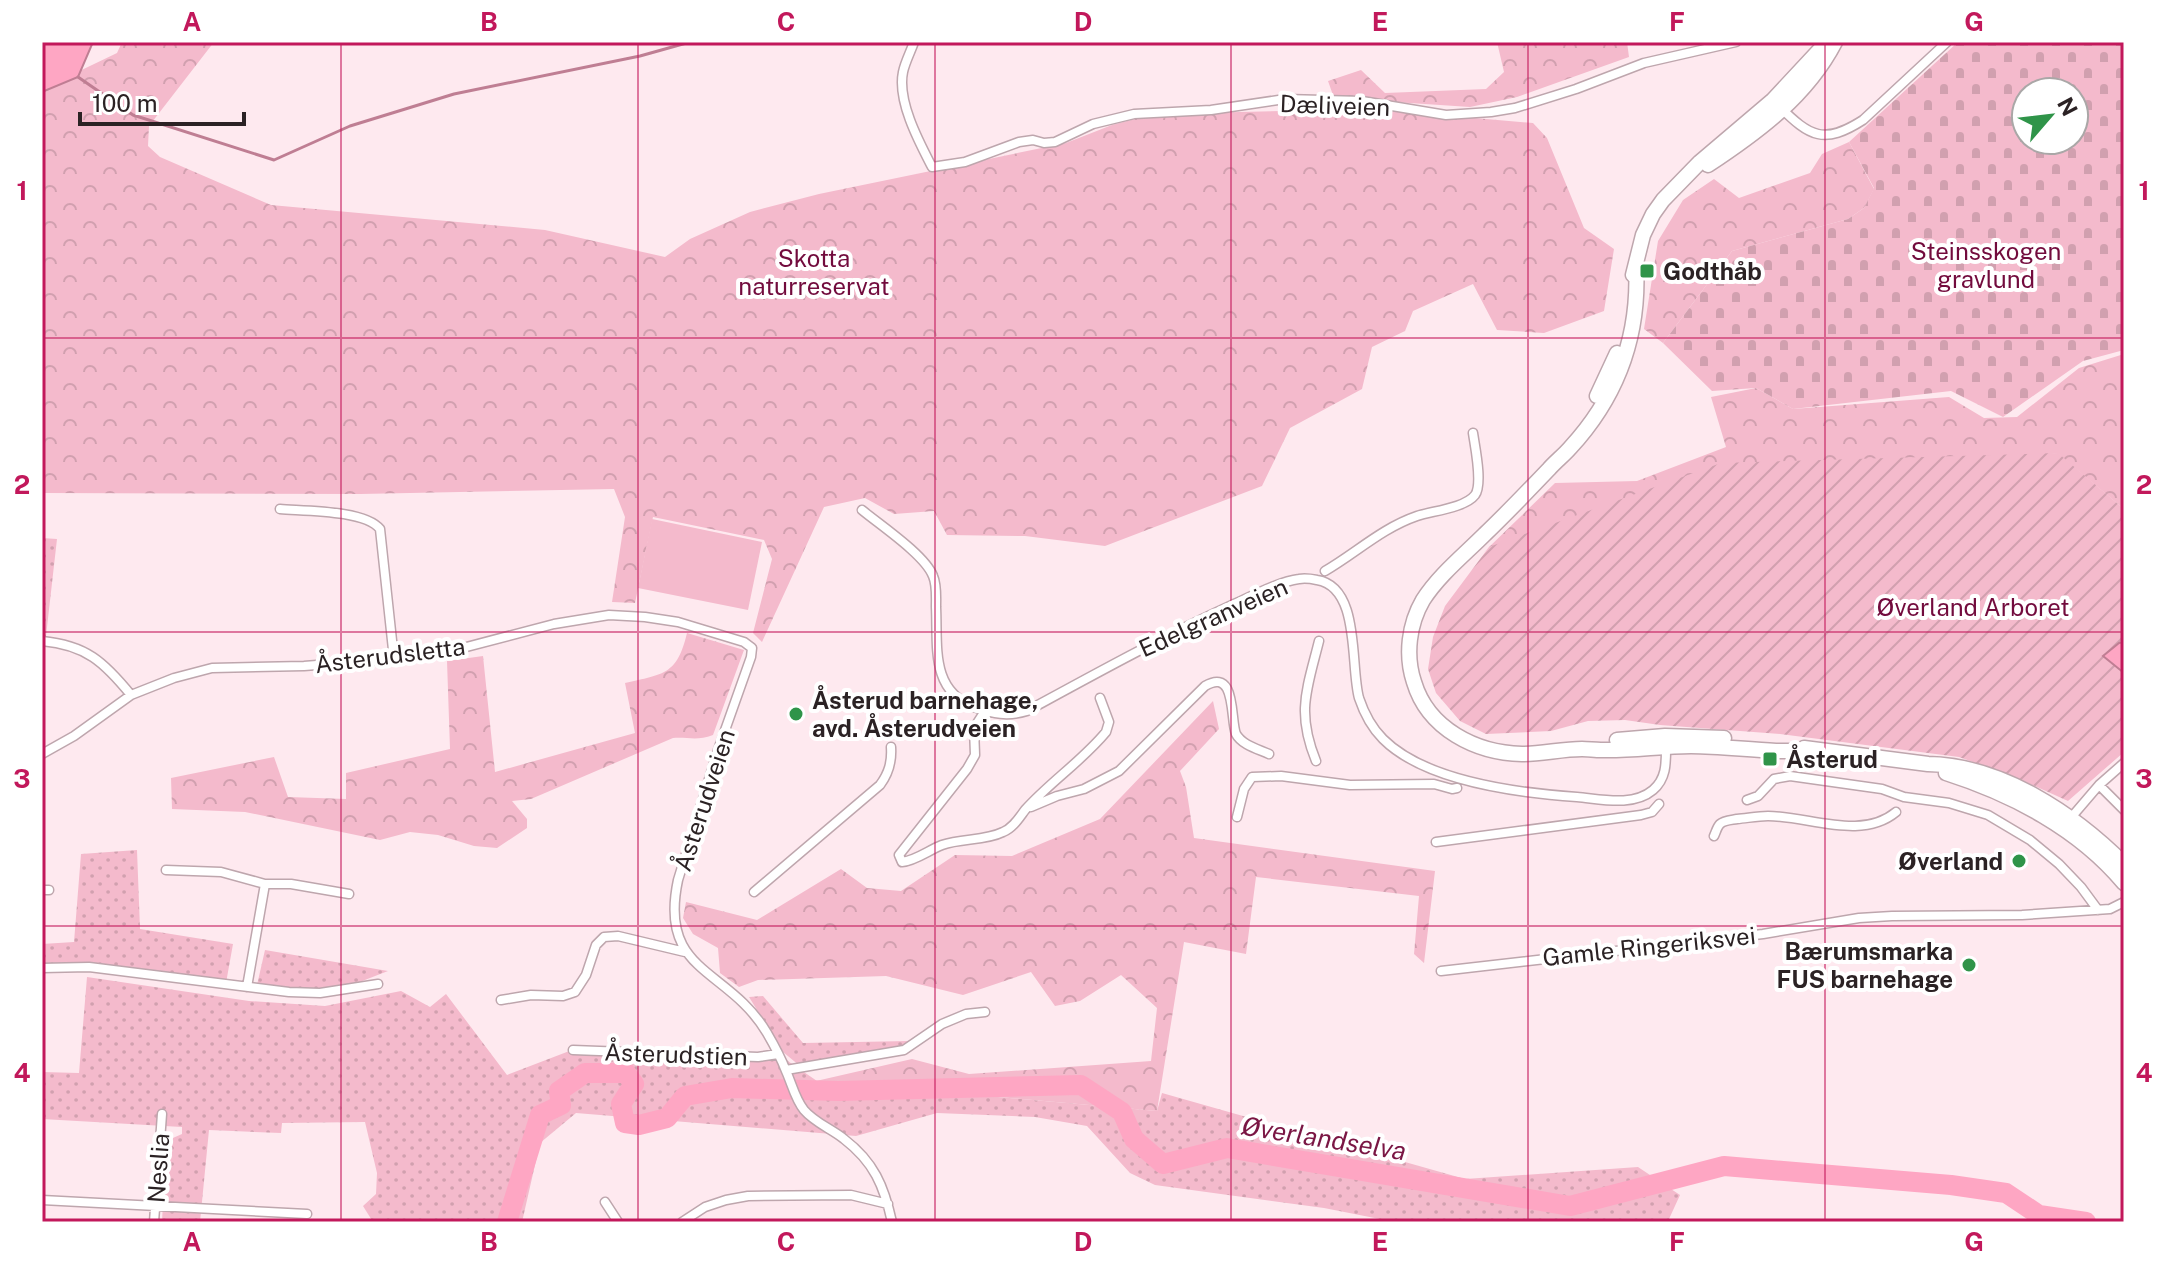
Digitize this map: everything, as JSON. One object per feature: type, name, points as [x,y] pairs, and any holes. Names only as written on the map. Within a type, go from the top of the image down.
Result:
[{"type":"main road","points":[[1831,43],[1778,105],[1700,162],[1653,214],[1643,235],[1636,265],[1637,292],[1631,334],[1619,375],[1596,416],[1569,449],[1424,599],[1412,624],[1410,639],[1410,666],[1415,687],[1428,710],[1450,732],[1472,744],[1500,752],[1521,754],[1582,749],[1612,741],[1752,740],[1928,764],[2067,823],[2124,864]]},
{"type":"main road","points":[[2067,823],[2124,883]]},
{"type":"street","name":"Dæliveien","points":[[914,42],[903,71],[904,105],[932,167],[965,162],[1019,142],[1055,142],[1093,124],[1134,114],[1211,110],[1285,99],[1362,101],[1446,115],[1491,112],[1576,89],[1644,63],[1736,42]]},
{"type":"street","points":[[1778,105],[1806,130],[1830,136],[1863,120],[1947,42]]},
{"type":"street","points":[[1325,571],[1379,533],[1414,517],[1462,504],[1474,496],[1479,486],[1473,433]]},
{"type":"street","points":[[280,509],[353,516],[375,522],[380,529],[394,659]]},
{"type":"street","points":[[862,510],[925,562],[934,577],[942,678],[959,701],[985,711],[974,728],[975,755],[899,855],[902,862],[954,841],[1005,832],[1106,732],[1109,722],[1100,698]]},
{"type":"street","name":"Edelgranveien","points":[[985,711],[1015,715],[1027,711],[1182,628],[1264,591],[1299,579],[1321,580],[1338,592],[1346,605],[1358,696],[1374,726],[1399,754],[1461,778],[1523,793],[1624,800],[1645,795],[1658,784],[1666,767],[1666,742]]},
{"type":"street","name":"Åsterudsletta","points":[[42,754],[74,736],[131,695],[174,678],[212,668],[304,666],[394,659],[455,650],[554,624],[609,615],[678,622],[744,642],[752,648]]},
{"type":"street","points":[[42,641],[77,647],[98,659],[131,695]]},
{"type":"street","points":[[1316,761],[1304,718],[1319,641]]},
{"type":"street","name":"Åsterudveien","points":[[685,952],[676,933],[674,913],[678,880],[752,648]]},
{"type":"street","points":[[1026,809],[1084,789],[1119,771],[1212,682],[1225,687],[1229,694],[1239,738],[1247,745],[1269,754]]},
{"type":"street","points":[[754,892],[880,785],[887,775],[891,747]]},
{"type":"street","points":[[2067,823],[2099,785],[2124,763]]},
{"type":"street","points":[[1237,817],[1244,789],[1252,777],[1281,776],[1350,785],[1420,784],[1457,788]]},
{"type":"street","points":[[1747,800],[1758,796],[1774,779],[1790,776],[1882,789],[1904,797],[1939,801],[1975,811],[2011,827],[2030,840],[2059,864],[2098,910]]},
{"type":"street","points":[[2099,785],[2124,810]]},
{"type":"street","points":[[1436,842],[1641,815],[1652,812],[1659,804]]},
{"type":"street","points":[[1714,836],[1724,821],[1770,816],[1871,825],[1896,812]]},
{"type":"street","points":[[166,870],[221,872],[265,884],[291,884],[349,894]]},
{"type":"street","points":[[247,987],[265,884]]},
{"type":"street","name":"Gamle Ringeriksvei","points":[[1441,971],[1763,934],[1859,918],[2022,915],[2110,909],[2124,902]]},
{"type":"street","points":[[501,1000],[531,995],[563,996],[575,992],[586,975],[596,945],[604,937],[618,936],[685,952],[702,970],[742,1000],[768,1033],[799,1102],[810,1115],[845,1140],[868,1162],[881,1182],[892,1222]]},
{"type":"street","points":[[42,968],[89,967],[289,992],[320,993],[378,984]]},
{"type":"street","points":[[786,1070],[904,1050],[942,1024],[966,1014],[985,1012]]},
{"type":"street","name":"Åsterudstien","points":[[573,1050],[758,1057],[778,1054]]},
{"type":"street","name":"Neslia","points":[[154,1222],[162,1114]]},
{"type":"street","points":[[682,1222],[705,1207],[748,1196],[851,1195],[888,1204]]},
{"type":"street","points":[[42,1200],[307,1214]]},
{"type":"street","points":[[605,1202],[618,1222]]},
{"type":"green space","name":"Skotta naturreservat","points":[[122,42],[214,42],[149,126],[148,146],[160,157],[271,205],[545,230],[665,257],[690,239],[750,212],[819,194],[1066,143],[1112,125],[1154,114],[1372,109],[1533,123],[1547,138],[1584,228],[1614,249],[1604,311],[1544,333],[1497,330],[1473,284],[1413,311],[1405,331],[1372,347],[1362,389],[1290,428],[1262,486],[1105,546],[1025,536],[947,535],[934,511],[894,514],[865,498],[824,507],[762,642],[753,633],[772,559],[764,540],[653,517],[635,603],[612,602],[625,517],[614,489],[360,494],[42,493],[42,89],[117,53]]},
{"type":"green space","points":[[1497,42],[1627,42],[1629,57],[1517,97],[1470,107],[1334,98],[1328,81],[1361,70],[1385,93],[1486,89],[1504,72]]},
{"type":"green space","name":"Steinsskogen gravlund","points":[[1958,42],[2124,42],[2124,350],[2083,361],[2003,417],[1951,391],[1793,409],[1756,388],[1712,391],[1663,343],[1732,251],[1848,219],[1864,208],[1874,188],[1849,142]]},
{"type":"green space","points":[[1849,142],[1874,189],[1864,208],[1848,219],[1732,251],[1663,343],[1644,329],[1658,241],[1683,200],[1714,179],[1739,198],[1810,173],[1822,154]]},
{"type":"green space","points":[[2124,354],[2124,509],[2057,453],[1489,547],[1555,483],[1637,481],[1726,447],[1711,397],[1756,388],[1793,409],[1949,397],[1984,418],[2017,417],[2079,368]]},
{"type":"green space","name":"Øverland Arboret","points":[[2058,453],[2124,509],[2124,752],[2068,801],[1959,757],[1780,734],[1625,720],[1588,721],[1551,731],[1486,734],[1460,721],[1436,693],[1428,669],[1433,637],[1445,606],[1489,547],[1721,463]]},
{"type":"green space","points":[[652,519],[762,542],[748,610],[638,588]]},
{"type":"green space","points":[[42,538],[57,539],[46,636],[42,636]]},
{"type":"green space","points":[[687,633],[744,650],[713,735],[673,738],[531,799],[512,801],[527,819],[527,828],[497,848],[410,832],[380,840],[245,812],[172,809],[171,778],[274,757],[288,797],[346,799],[346,773],[450,749],[447,661],[483,656],[495,772],[635,733],[625,683],[667,670],[679,657]]},
{"type":"green space","points":[[1213,701],[1219,729],[1180,771],[1186,787],[1194,838],[1435,871],[1424,963],[1414,954],[1419,896],[1256,877],[1246,954],[1184,942],[1157,1111],[816,1081],[912,1059],[969,1074],[1151,1061],[1157,1008],[1121,975],[1080,1001],[1055,1006],[1031,972],[963,995],[886,976],[758,980],[739,987],[720,973],[718,948],[693,934],[683,918],[686,902],[757,920],[841,869],[867,888],[901,891],[955,855],[1012,856],[1100,819]]},
{"type":"green space","points":[[137,850],[140,929],[233,944],[226,983],[137,968],[74,962],[42,964],[42,944],[74,942],[81,854]]},
{"type":"green space","points":[[265,950],[388,971],[352,985],[309,991],[257,985]]},
{"type":"green space","points":[[87,977],[249,1001],[325,1006],[401,991],[430,1007],[446,994],[507,1075],[572,1050],[782,1057],[817,1081],[1157,1111],[1162,1093],[1465,1179],[1638,1167],[1680,1195],[1669,1219],[1659,1222],[1395,1222],[1324,1208],[1155,1185],[1130,1173],[1087,1126],[1035,1117],[937,1113],[856,1136],[576,1113],[540,1143],[522,1222],[373,1222],[363,1206],[376,1194],[377,1173],[365,1122],[282,1123],[281,1133],[209,1130],[200,1222],[162,1222],[166,1141],[182,1134],[182,1127],[42,1119],[42,1072],[79,1073]]},
{"type":"green space","points":[[763,996],[803,1043],[909,1041],[909,1047],[800,1066],[783,1052],[749,997]]},
{"type":"shaded area","points":[[42,42],[93,42],[78,77],[42,92]]},
{"type":"shaded area","points":[[2124,642],[2124,673],[2103,656]]},
{"type":"waterway","points":[[78,77],[133,115],[274,160],[350,126],[454,94],[640,56],[690,42]]},
{"type":"waterway","name":"Øverlandselva","points":[[507,1222],[540,1115],[561,1105],[559,1091],[585,1073],[626,1073],[634,1084],[621,1104],[625,1123],[639,1125],[667,1118],[685,1096],[732,1088],[838,1091],[1081,1085],[1122,1112],[1134,1139],[1163,1164],[1227,1148],[1570,1206],[1724,1166],[1951,1185],[2006,1193],[2039,1215],[2086,1222]]},
{"type":"place","name":"Godthåb","points":[[1647,271]]},
{"type":"place","name":"Åsterud barnehage, avd. Åsterudveien","points":[[796,714]]},
{"type":"place","name":"Åsterud","points":[[1770,759]]},
{"type":"place","name":"Øverland","points":[[2019,861]]},
{"type":"place","name":"Bærumsmarka FUS barnehage","points":[[1969,965]]}]
